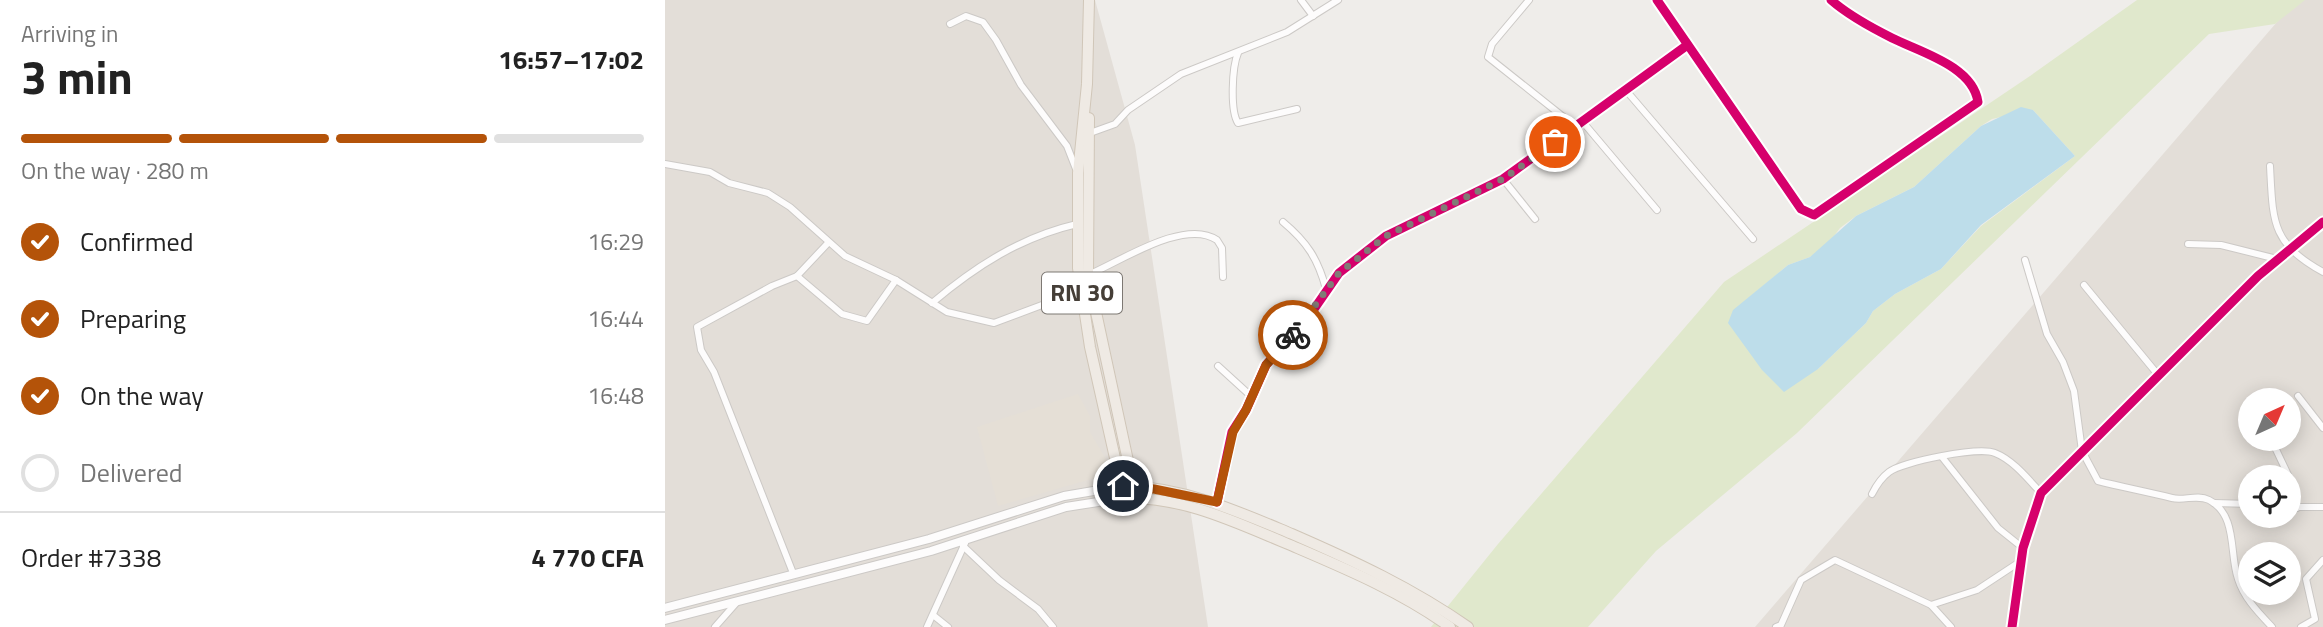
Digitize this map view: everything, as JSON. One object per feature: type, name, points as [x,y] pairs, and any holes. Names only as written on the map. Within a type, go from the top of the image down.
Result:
[{"type":"main road","name":"RN 30","points":[[1089,0],[1087,84],[1078,173],[1077,223],[1083,299],[1090,348],[1129,492]]},
{"type":"main road","name":"RN 30","points":[[1087,84],[1090,133],[1089,275],[1129,492]]},
{"type":"main road","points":[[1129,492],[1217,502],[1382,574],[1422,596],[1468,627]]},
{"type":"main road","points":[[1129,492],[1215,513],[1378,583],[1450,627]]},
{"type":"street","points":[[1301,0],[1313,16]]},
{"type":"street","points":[[1090,133],[1115,124],[1128,110],[1181,74],[1287,32],[1338,0]]},
{"type":"street","points":[[1529,0],[1492,44],[1488,57],[1576,127]]},
{"type":"street","points":[[1657,0],[1686,46],[1801,209],[1814,215],[1978,102],[1971,85],[1952,68],[1892,38],[1831,0]]},
{"type":"street","points":[[950,24],[966,16],[983,23],[1021,85],[1067,146],[1078,173]]},
{"type":"street","points":[[1217,502],[1233,432],[1266,365],[1312,312],[1326,289],[1357,257],[1386,236],[1503,179],[1576,127],[1624,88],[1686,46]]},
{"type":"street","points":[[1238,53],[1233,67],[1234,116],[1238,123],[1297,109]]},
{"type":"street","points":[[1221,59],[1233,67]]},
{"type":"street","points":[[1624,88],[1753,239]]},
{"type":"street","points":[[1583,121],[1657,210]]},
{"type":"street","points":[[665,164],[710,172],[729,183],[768,193],[800,215],[828,243],[857,263],[896,280],[957,316],[994,323],[1050,302],[1083,299]]},
{"type":"street","points":[[2270,166],[2274,216],[2279,234],[2289,250],[2323,272]]},
{"type":"street","points":[[1503,179],[1535,219]]},
{"type":"street","points":[[1283,222],[1306,242],[1315,256],[1326,289]]},
{"type":"street","points":[[2013,627],[2023,548],[2041,493],[2277,259],[2323,222]]},
{"type":"street","points":[[932,303],[1005,249],[1051,230],[1077,223]]},
{"type":"street","points":[[1089,275],[1150,246],[1192,232],[1217,240],[1222,248],[1223,277]]},
{"type":"street","points":[[793,573],[714,372],[701,350],[697,327],[772,286],[797,276],[828,243]]},
{"type":"street","points":[[2188,244],[2221,245],[2277,259]]},
{"type":"street","points":[[2025,260],[2047,334],[2063,362],[2074,391],[2082,451],[2098,481],[2148,490],[2173,498],[2200,497],[2214,503],[2238,504]]},
{"type":"street","points":[[797,276],[842,314],[867,321],[896,280]]},
{"type":"street","points":[[2084,285],[2159,376]]},
{"type":"street","points":[[1218,366],[1252,397]]},
{"type":"street","points":[[2301,400],[2323,428]]},
{"type":"street","points":[[1872,494],[1883,478],[1897,468],[1959,451],[1993,452],[2041,493]]},
{"type":"street","points":[[1943,457],[1998,528],[2023,548]]},
{"type":"street","points":[[665,620],[964,544],[1066,507],[1129,492]]},
{"type":"street","points":[[665,608],[929,539],[1064,496],[1129,492]]},
{"type":"street","points":[[2214,503],[2228,523],[2238,579],[2246,597],[2272,627]]},
{"type":"street","points":[[2301,508],[2323,507]]},
{"type":"street","points":[[927,627],[964,544]]},
{"type":"street","points":[[964,544],[999,580],[1038,609],[1052,627]]},
{"type":"street","points":[[1780,626],[1801,580],[1835,560],[1931,605],[1951,627]]},
{"type":"street","points":[[2315,619],[2306,579],[2323,560]]},
{"type":"street","points":[[1931,605],[1977,590],[2021,561]]},
{"type":"street","points":[[715,627],[738,601]]},
{"type":"street","points":[[2301,627],[2323,614]]},
{"type":"street","points":[[933,615],[948,627]]},
{"type":"shaded area","points":[[665,0],[1095,0],[1135,145],[1208,627],[665,627]]},
{"type":"shaded area","points":[[2296,0],[2323,0],[2323,627],[1755,627]]},
{"type":"shaded area","points":[[1078,394],[1090,416],[1090,432],[1111,468],[1105,475],[998,506],[977,427]]},
{"type":"green space","points":[[2137,0],[2305,0],[2275,24],[2209,34],[1797,433],[1656,551],[1588,627],[1431,627],[1498,544],[1724,282],[2030,76]],"holes":[[[2033,110],[2075,156],[1981,226],[1941,269],[1895,294],[1873,311],[1866,323],[1818,369],[1745,301],[1788,265],[1810,257],[1826,247],[1840,228],[1856,216],[1914,187],[1992,119]]]},
{"type":"water","points":[[2021,107],[2033,110],[2075,156],[1981,225],[1941,269],[1895,294],[1873,311],[1866,323],[1818,369],[1784,392],[1762,370],[1728,323],[1733,310],[1788,265],[1810,257],[1856,216],[1914,187],[1981,126]]},
{"type":"cycle path","points":[[1657,0],[1801,209],[1814,215],[1978,102],[1974,89],[1956,70],[1868,26],[1831,0]]},
{"type":"cycle path","points":[[1217,502],[1232,432],[1246,410],[1266,365],[1312,312],[1339,273],[1386,236],[1503,179],[1686,46]]},
{"type":"cycle path","points":[[2012,627],[2023,548],[2041,493],[2258,276],[2323,222]]},
{"type":"way so far","points":[[1293,335],[1339,273],[1357,257],[1404,226],[1503,179],[1555,142]]},
{"type":"route","points":[[1123,486],[1154,489],[1217,502],[1222,468],[1233,432],[1266,365],[1293,335]]}]
